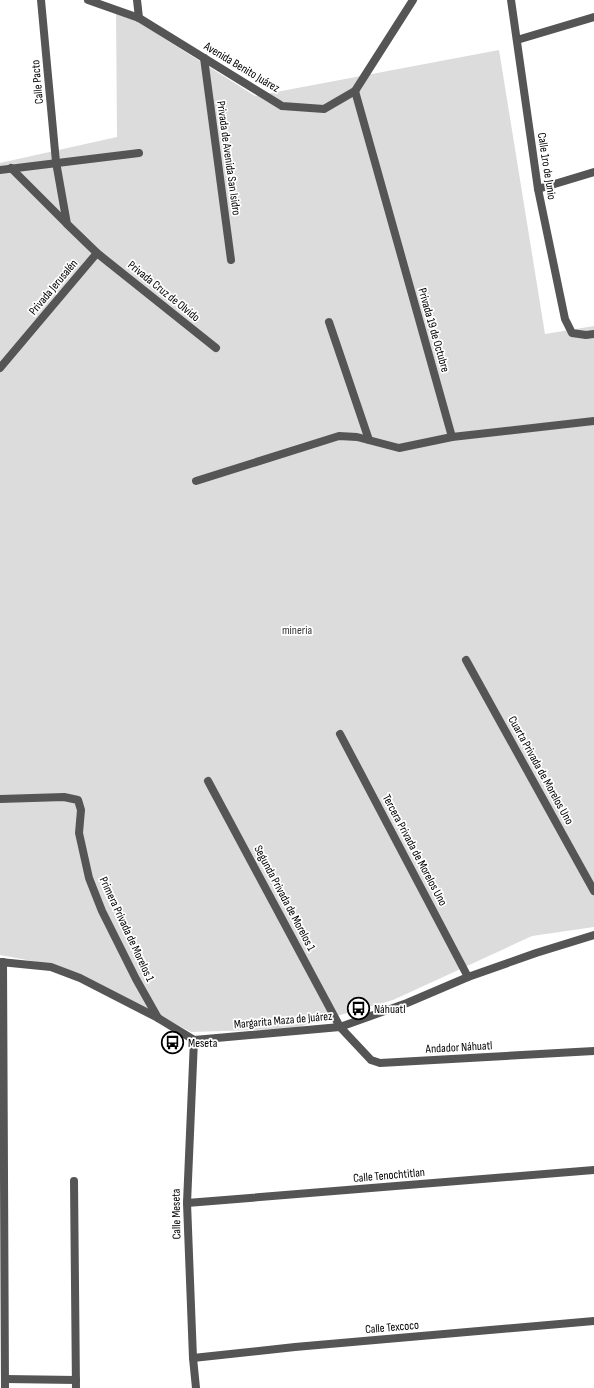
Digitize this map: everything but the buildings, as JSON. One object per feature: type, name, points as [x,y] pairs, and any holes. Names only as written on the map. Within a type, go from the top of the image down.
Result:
[{"type":"street","name":"Calle Pacto","points":[[41,0],[56,162]]},
{"type":"street","name":"Avenida Benito Juárez","points":[[88,0],[139,18],[282,106],[324,109],[355,91],[412,0]]},
{"type":"street","points":[[138,0],[139,18]]},
{"type":"street","name":"Calle 1ro de Junio","points":[[511,0],[538,189],[566,320],[572,333],[586,335],[594,334]]},
{"type":"street","points":[[517,40],[594,16]]},
{"type":"street","name":"Privada de Avenida San Isidro","points":[[204,58],[231,260]]},
{"type":"street","name":"Privada 19 de Octubre","points":[[355,91],[452,437]]},
{"type":"street","points":[[0,170],[139,153]]},
{"type":"street","points":[[56,162],[67,224]]},
{"type":"street","points":[[11,168],[97,253]]},
{"type":"street","points":[[538,189],[594,172]]},
{"type":"street","name":"Privada Cruz de Olvido","points":[[97,253],[216,348]]},
{"type":"street","name":"Privada Jerusalén","points":[[0,368],[97,253]]},
{"type":"street","points":[[329,322],[369,440]]},
{"type":"street","points":[[196,480],[339,436],[357,437],[399,448],[452,437],[594,421]]},
{"type":"street","name":"Cuarta Privada de Morelos Uno","points":[[466,660],[594,891]]},
{"type":"street","name":"Tercera Privada de Morelos Uno","points":[[340,734],[468,977]]},
{"type":"street","name":"Segunda Privada de Morelos 1","points":[[208,781],[340,1027]]},
{"type":"street","name":"Primera Privada de Morelos 1","points":[[0,799],[64,797],[78,800],[81,810],[79,834],[89,878],[102,911],[136,979],[158,1018]]},
{"type":"street","name":"Margarita Maza de Juárez","points":[[194,1040],[340,1027],[407,1003],[468,977],[536,953],[594,935]]},
{"type":"street","points":[[74,1181],[76,1384],[5,1384],[2,962],[51,967],[80,978],[158,1018],[194,1040]]},
{"type":"street","name":"Andador Náhuatl","points":[[340,1027],[371,1060],[380,1063],[594,1051]]},
{"type":"street","name":"Calle Meseta","points":[[194,1040],[187,1204],[193,1358],[196,1388]]},
{"type":"street","name":"Calle Tenochtitlan","points":[[187,1204],[594,1170]]},
{"type":"street","name":"Calle Texcoco","points":[[193,1358],[295,1347],[594,1321]]},
{"type":"green space","name":"mineria","points":[[116,8],[255,96],[499,50],[545,334],[594,326],[594,927],[532,936],[393,1000],[291,1029],[191,1032],[91,980],[59,966],[0,955],[0,163],[117,137]]},
{"type":"place","name":"Náhuatl","points":[[358,1009]]},
{"type":"place","name":"Meseta","points":[[172,1043]]}]
